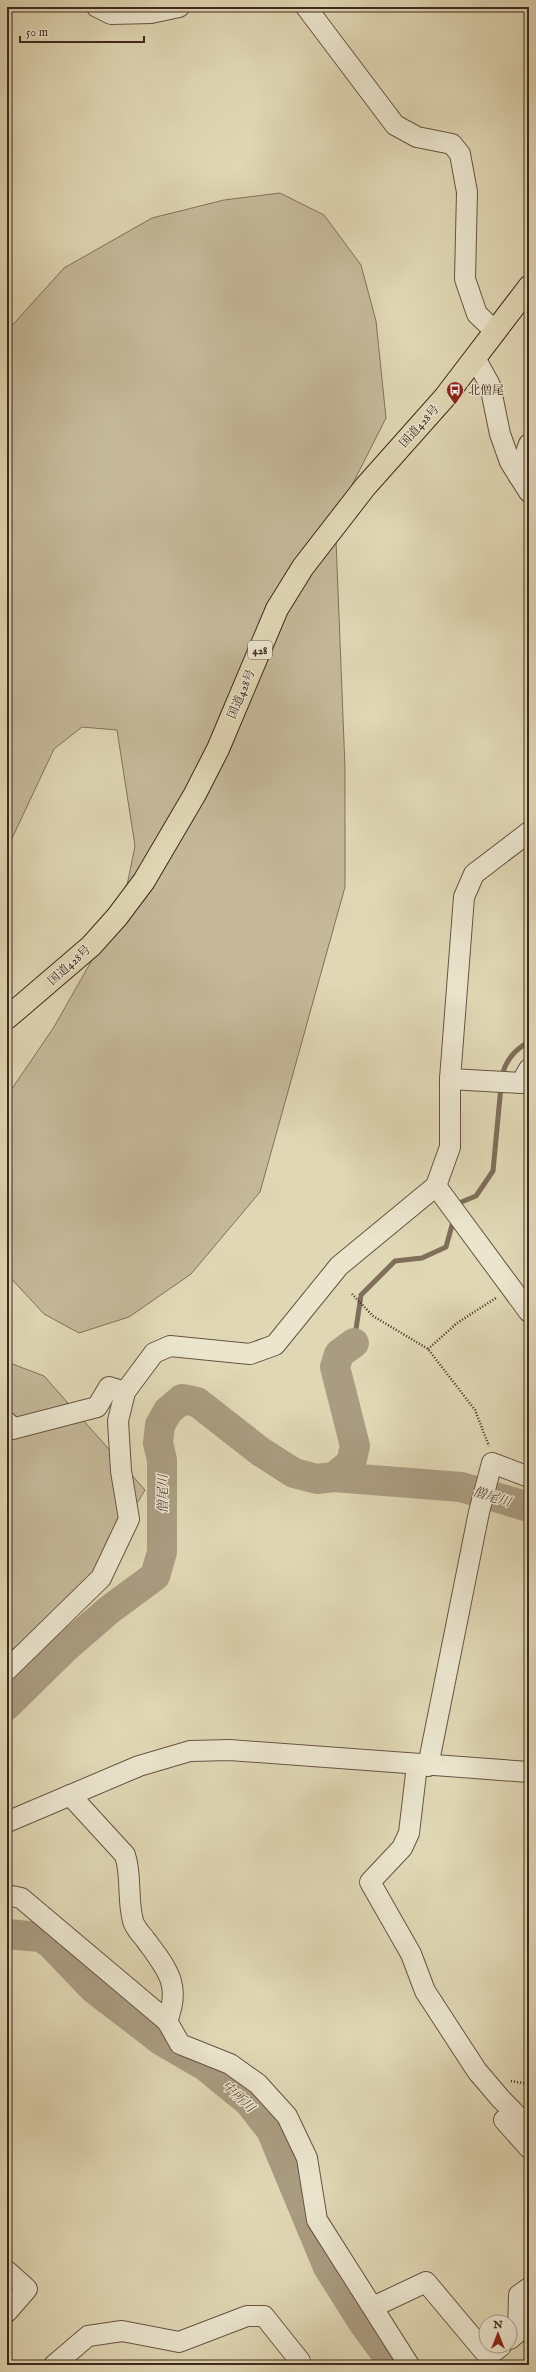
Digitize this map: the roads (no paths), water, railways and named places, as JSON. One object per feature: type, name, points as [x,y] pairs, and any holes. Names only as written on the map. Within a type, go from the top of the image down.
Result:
[{"type":"highway","name":"国道428号","points":[[7,1018],[92,946],[117,917],[144,881],[195,794],[218,749],[277,609],[303,567],[365,487],[445,397],[529,287]]},
{"type":"street","points":[[97,7],[111,14],[151,13],[180,7]]},
{"type":"street","points":[[306,7],[395,125],[417,138],[452,144],[460,154],[467,192],[465,279],[477,314],[495,331]]},
{"type":"street","points":[[475,358],[490,385],[500,434],[510,462],[529,492]]},
{"type":"street","points":[[518,475],[529,444]]},
{"type":"street","points":[[7,1670],[101,1578],[129,1520],[121,1471],[118,1421],[125,1392],[154,1353],[170,1346],[250,1354],[275,1345],[339,1266],[436,1186],[450,1147],[450,1079],[464,897],[474,874],[529,832]]},
{"type":"street","points":[[450,1079],[521,1083],[529,1069]]},
{"type":"street","points":[[436,1186],[529,1312]]},
{"type":"street","points":[[7,1422],[12,1429],[97,1407],[109,1387],[125,1392]]},
{"type":"street","points":[[529,1477],[492,1463],[479,1512],[408,1833],[402,1848],[370,1882],[411,1954],[425,1991],[482,2077],[529,2128]]},
{"type":"street","points":[[7,1822],[139,1766],[190,1751],[230,1750],[529,1772]]},
{"type":"street","points":[[70,1795],[125,1855],[129,1866],[130,1908],[133,1923],[170,1974],[173,2007],[167,2021]]},
{"type":"street","points":[[7,1895],[21,1898],[167,2021],[180,2044],[230,2064],[258,2084],[287,2116],[307,2158],[317,2220],[374,2307],[409,2365]]},
{"type":"street","points":[[482,2077],[479,2094],[529,2148]]},
{"type":"street","points":[[7,2271],[28,2289],[7,2312]]},
{"type":"street","points":[[374,2307],[426,2282],[478,2344]]},
{"type":"street","points":[[518,2332],[519,2295],[529,2288]]},
{"type":"street","points":[[54,2365],[88,2336],[122,2331],[179,2342],[247,2316],[264,2316],[300,2361],[300,2365]]},
{"type":"waterway","points":[[502,1078],[508,1061],[519,1048],[529,1042]]},
{"type":"waterway","points":[[458,1206],[459,1203],[476,1196],[493,1171],[501,1086]]},
{"type":"waterway","points":[[354,1343],[361,1295],[395,1261],[422,1258],[446,1247],[454,1218]]},
{"type":"waterway","name":"僧尾川","points":[[7,1705],[64,1649],[109,1610],[155,1576],[162,1552],[162,1460],[158,1443],[160,1425],[168,1411],[182,1399],[197,1402],[261,1452],[294,1473],[317,1479],[334,1477],[351,1463],[355,1446],[335,1367],[339,1354],[354,1343]]},
{"type":"waterway","name":"僧尾川","points":[[334,1477],[461,1487],[529,1507]]},
{"type":"waterway","name":"中所川","points":[[7,1934],[40,1937],[50,1943],[93,1988],[162,2041],[205,2066],[249,2102],[271,2130],[328,2267],[364,2324],[394,2365]]},
{"type":"place","name":"北僧尾","points":[[455,405]]}]
